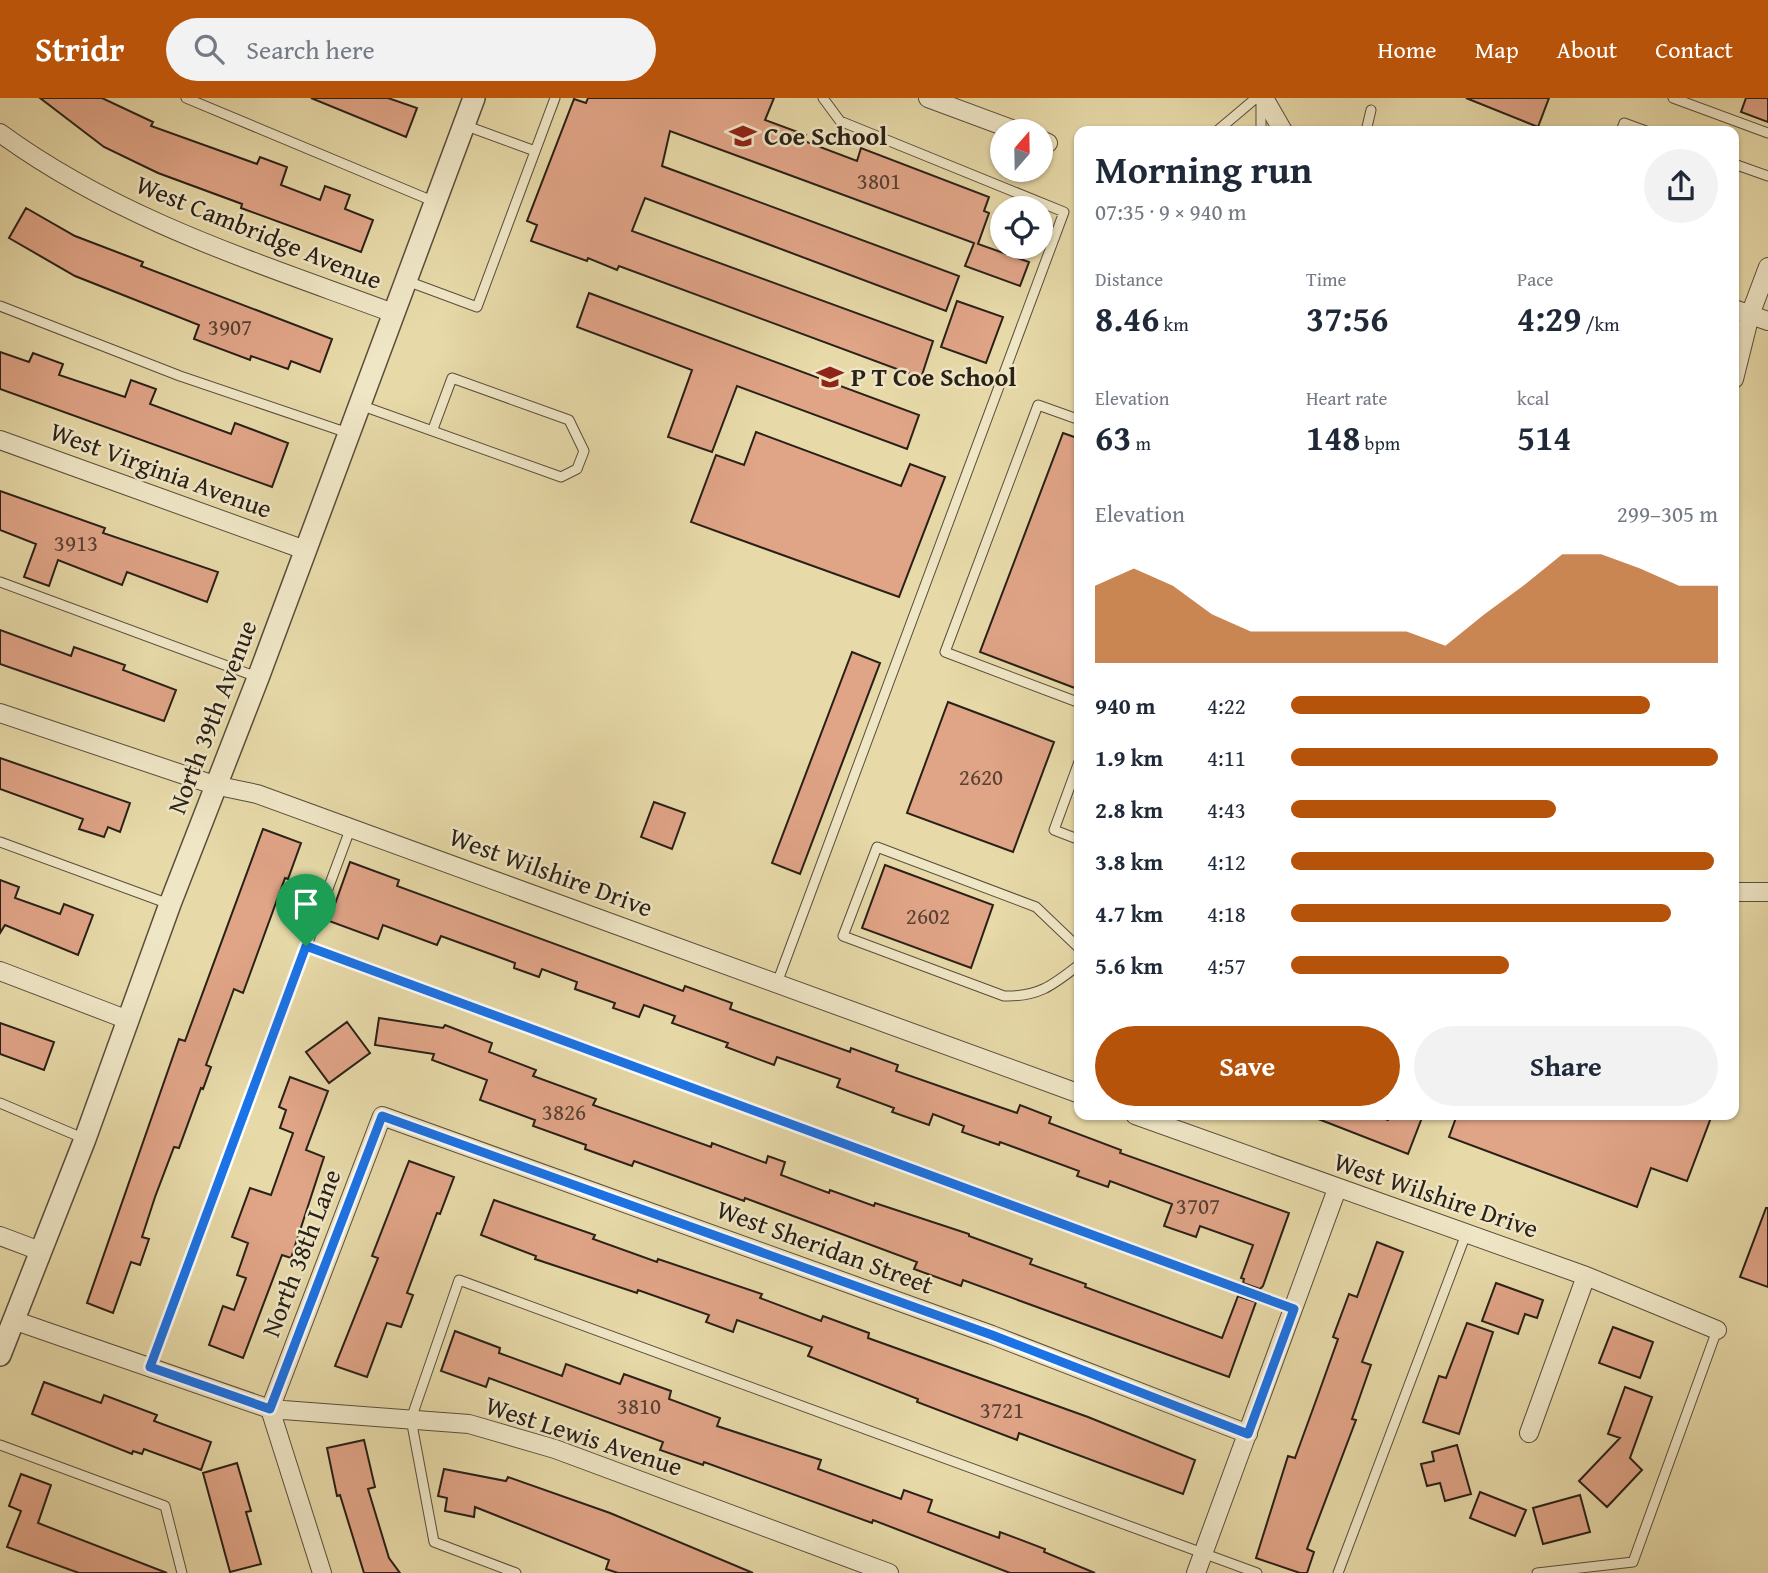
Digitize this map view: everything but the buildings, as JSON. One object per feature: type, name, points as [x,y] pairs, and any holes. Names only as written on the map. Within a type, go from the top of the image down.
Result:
[{"type":"street","name":"North 39th Avenue","points":[[0,1355],[85,1139],[214,785],[258,678],[474,98]]},
{"type":"street","points":[[928,98],[990,121]]},
{"type":"street","points":[[1260,98],[1280,126]]},
{"type":"street","name":"West Cambridge Avenue","points":[[0,133],[46,166],[165,228],[393,313]]},
{"type":"street","points":[[1739,337],[1742,312],[1768,267]]},
{"type":"street","points":[[1742,312],[1768,321]]},
{"type":"street","name":"West Virginia Avenue","points":[[0,440],[305,550]]},
{"type":"street","name":"West Wilshire Drive","points":[[0,713],[214,785],[257,794],[351,827],[1074,1092]]},
{"type":"street","points":[[1739,892],[1768,892]]},
{"type":"street","points":[[0,971],[128,1020]]},
{"type":"street","name":"North 38th Lane","points":[[270,1409],[382,1116]]},
{"type":"street","name":"West Sheridan Street","points":[[382,1116],[992,1335],[1248,1434]]},
{"type":"street","name":"West Wilshire Drive","points":[[1149,1120],[1586,1276],[1717,1331]]},
{"type":"street","points":[[1196,1573],[1337,1189]]},
{"type":"street","points":[[0,1236],[40,1251]]},
{"type":"street","points":[[1529,1433],[1586,1276]]},
{"type":"street","name":"West Lewis Avenue","points":[[13,1320],[270,1409],[469,1424],[555,1449],[889,1573]]},
{"type":"street","points":[[270,1409],[322,1573]]},
{"type":"lane","points":[[186,98],[435,202]]},
{"type":"lane","points":[[405,281],[477,307],[555,98]]},
{"type":"lane","points":[[777,983],[1064,212],[840,121],[823,98]]},
{"type":"lane","points":[[1224,126],[1260,98]]},
{"type":"lane","points":[[1260,98],[1261,126]]},
{"type":"lane","points":[[1673,98],[1768,133]]},
{"type":"lane","points":[[1367,126],[1371,110]]},
{"type":"lane","points":[[464,124],[535,151]]},
{"type":"lane","points":[[1739,166],[1768,176]]},
{"type":"lane","points":[[0,306],[180,376],[348,433]]},
{"type":"lane","points":[[359,404],[561,477],[578,469],[584,451],[569,419],[452,378],[433,429]]},
{"type":"lane","points":[[1074,418],[1038,405],[945,653],[1074,701]]},
{"type":"lane","points":[[0,582],[258,678]]},
{"type":"lane","points":[[1074,775],[1054,830],[1074,838]]},
{"type":"lane","points":[[150,1367],[351,827]]},
{"type":"lane","points":[[0,842],[170,904]]},
{"type":"lane","points":[[1074,943],[1036,907],[877,847],[843,936],[1004,996],[1025,996],[1049,988],[1074,969]]},
{"type":"lane","points":[[306,946],[1294,1309]]},
{"type":"lane","points":[[0,1103],[85,1139]]},
{"type":"lane","points":[[1338,1573],[1466,1234]]},
{"type":"lane","points":[[516,1573],[434,1542],[411,1419],[459,1280],[1257,1573]]},
{"type":"lane","points":[[1537,1573],[1633,1562],[1717,1331]]},
{"type":"lane","points":[[0,1445],[165,1506],[182,1573]]},
{"type":"place","name":"Coe School","points":[[743,136]]},
{"type":"place","name":"P T Coe School","points":[[830,377]]},
{"type":"route","points":[[306,946],[1294,1309],[1248,1434],[992,1335],[382,1116],[270,1409],[150,1367],[306,946]]}]
